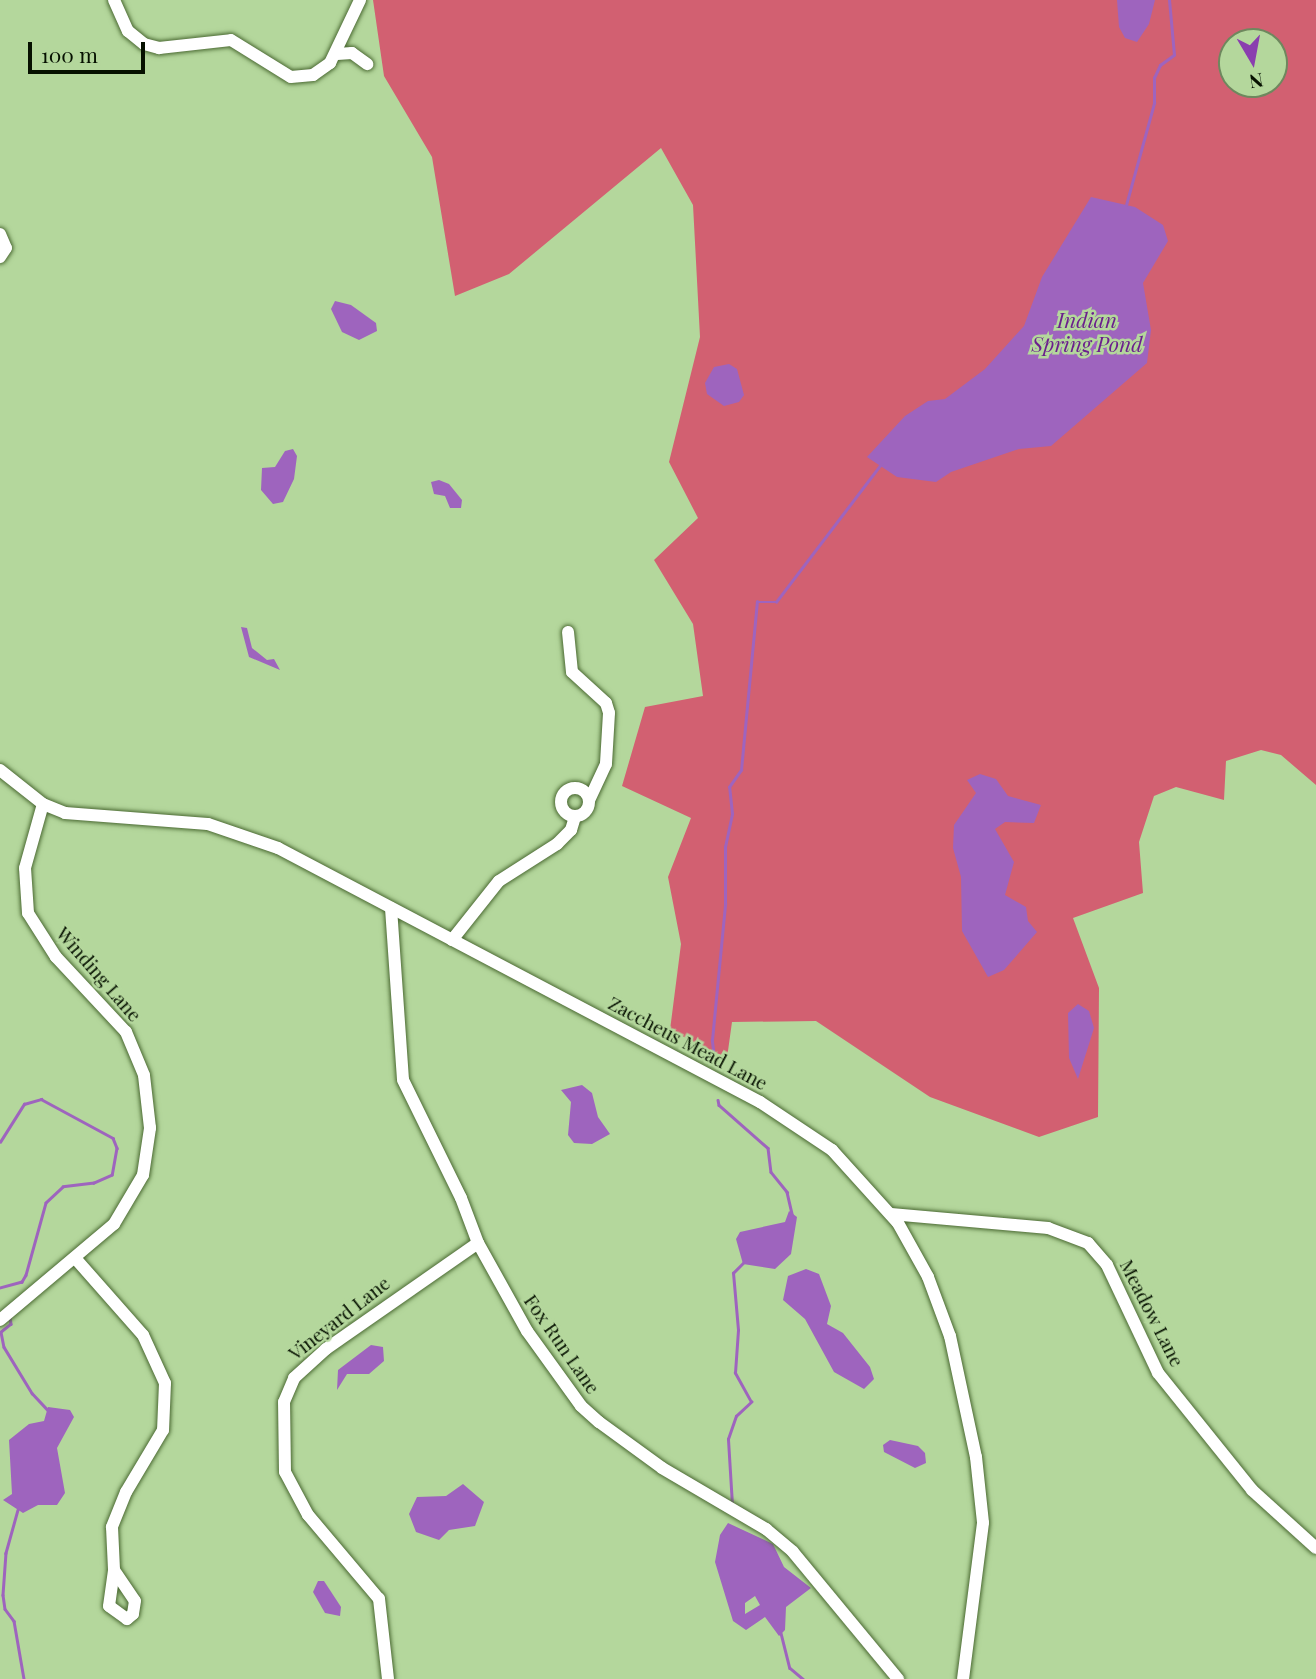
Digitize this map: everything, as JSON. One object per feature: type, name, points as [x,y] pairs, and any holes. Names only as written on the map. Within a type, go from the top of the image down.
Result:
[{"type":"street","points":[[114,0],[128,31],[145,44],[159,48],[231,40],[291,77],[313,75],[337,54],[360,0]]},
{"type":"street","points":[[337,54],[352,52],[367,64]]},
{"type":"street","points":[[0,234],[6,248],[0,257]]},
{"type":"street","points":[[452,940],[499,881],[558,844],[571,830],[575,817],[587,810],[606,764],[609,713],[606,703],[572,672],[568,632]]},
{"type":"street","name":"Zaccheus Mead Lane","points":[[0,770],[43,804],[82,816],[230,829],[278,848],[796,1124],[832,1150],[891,1214],[914,1249],[944,1315],[976,1457],[982,1554],[963,1679]]},
{"type":"street","points":[[575,817],[563,811],[562,796],[577,788],[589,800]]},
{"type":"street","name":"Winding Lane","points":[[0,1320],[114,1224],[136,1192],[147,1156],[151,1108],[144,1075],[126,1032],[56,957],[29,914],[25,869],[43,804]]},
{"type":"street","name":"Fox Run Lane","points":[[391,908],[403,1080],[461,1198],[478,1243],[513,1310],[582,1406],[662,1468],[766,1529],[793,1552],[898,1679]]},
{"type":"street","name":"Meadow Lane","points":[[891,1214],[1048,1228],[1088,1243],[1107,1265],[1158,1373],[1252,1490],[1316,1548]]},
{"type":"street","name":"Vineyard Lane","points":[[388,1679],[379,1599],[307,1515],[285,1472],[285,1402],[294,1378],[326,1349],[478,1243]]},
{"type":"street","points":[[75,1258],[143,1335],[163,1369],[165,1383],[163,1430],[126,1492],[112,1527],[114,1570]]},
{"type":"shaded area","points":[[373,0],[1316,0],[1316,785],[1281,755],[1261,750],[1226,761],[1224,800],[1176,787],[1154,796],[1139,842],[1143,893],[1073,918],[1099,988],[1098,1117],[1039,1137],[930,1097],[816,1021],[732,1022],[727,1058],[670,1030],[681,944],[668,877],[691,818],[622,786],[645,707],[703,696],[693,624],[654,560],[698,518],[669,462],[700,337],[693,205],[661,148],[509,274],[455,296],[432,157],[384,76]]},
{"type":"water","points":[[1117,0],[1155,0],[1149,24],[1137,42],[1125,38],[1119,27]]},
{"type":"water","name":"Indian Spring Pond","points":[[1091,197],[1135,207],[1163,225],[1168,241],[1143,283],[1151,330],[1147,363],[1051,446],[1019,449],[951,472],[936,482],[897,477],[867,457],[905,416],[928,401],[945,399],[985,369],[1024,326],[1042,277]]},
{"type":"water","points":[[335,301],[351,305],[376,323],[377,331],[359,340],[342,332],[331,309]]},
{"type":"water","points":[[729,364],[737,369],[744,395],[739,402],[724,406],[707,394],[705,383],[714,367]]},
{"type":"water","points":[[293,449],[297,456],[294,479],[283,502],[273,504],[261,490],[262,468],[275,467],[285,451]]},
{"type":"water","points":[[439,480],[449,484],[462,500],[461,508],[450,508],[445,496],[434,494],[431,482]]},
{"type":"water","points":[[241,627],[247,628],[252,648],[267,660],[274,659],[280,670],[249,657]]},
{"type":"water","points":[[980,774],[996,779],[1008,796],[1041,805],[1034,823],[1005,822],[995,829],[1014,862],[1005,895],[1026,907],[1028,921],[1037,932],[1004,970],[988,977],[962,931],[961,877],[953,848],[954,825],[976,793],[967,780]]},
{"type":"water","points":[[1078,1004],[1089,1011],[1094,1028],[1078,1079],[1069,1058],[1068,1013]]},
{"type":"water","points":[[582,1085],[592,1093],[598,1117],[610,1134],[592,1144],[574,1143],[568,1135],[571,1102],[561,1090]]},
{"type":"water","points":[[789,1211],[797,1217],[791,1254],[775,1269],[743,1264],[736,1239],[740,1232],[785,1222]]},
{"type":"water","points":[[806,1269],[819,1274],[831,1306],[827,1324],[843,1333],[870,1367],[874,1379],[864,1389],[834,1372],[805,1319],[783,1300],[788,1276]]},
{"type":"water","points":[[371,1345],[383,1347],[384,1361],[369,1374],[347,1374],[337,1390],[338,1370]]},
{"type":"water","points":[[48,1407],[70,1410],[74,1417],[57,1448],[65,1493],[57,1505],[38,1505],[23,1513],[3,1500],[12,1494],[9,1440],[29,1424],[44,1421]]},
{"type":"water","points":[[890,1440],[918,1446],[925,1453],[926,1463],[915,1468],[884,1452],[883,1445]]},
{"type":"water","points":[[463,1484],[484,1502],[475,1526],[449,1530],[439,1540],[416,1532],[409,1514],[417,1497],[446,1496]]},
{"type":"water","points":[[728,1523],[773,1544],[784,1567],[811,1588],[786,1607],[785,1630],[779,1636],[765,1617],[746,1630],[733,1621],[715,1562],[720,1535]],"holes":[[[755,1596],[760,1605],[745,1614],[745,1603]]]},
{"type":"water","points":[[318,1581],[324,1581],[341,1607],[340,1616],[325,1613],[313,1592]]},
{"type":"waterway","points":[[1126,205],[1154,103],[1154,78],[1160,65],[1174,55],[1169,0]]},
{"type":"waterway","points":[[715,1066],[712,1040],[725,904],[725,847],[732,814],[729,787],[741,770],[757,602],[776,602],[881,464]]},
{"type":"waterway","points":[[0,1142],[24,1104],[41,1099],[113,1138],[117,1148],[112,1175],[94,1183],[63,1187],[46,1203],[26,1275],[22,1282],[0,1288]]},
{"type":"waterway","points":[[718,1100],[719,1105],[768,1148],[771,1172],[787,1192],[792,1214]]},
{"type":"waterway","points":[[732,1505],[728,1439],[736,1416],[751,1402],[735,1373],[738,1330],[733,1273],[744,1262]]},
{"type":"waterway","points":[[10,1317],[11,1324],[1,1332],[4,1347],[32,1393],[48,1410]]},
{"type":"waterway","points":[[18,1510],[6,1553],[3,1595],[5,1609],[14,1621],[24,1679]]},
{"type":"waterway","points":[[781,1633],[790,1668],[803,1679]]}]
